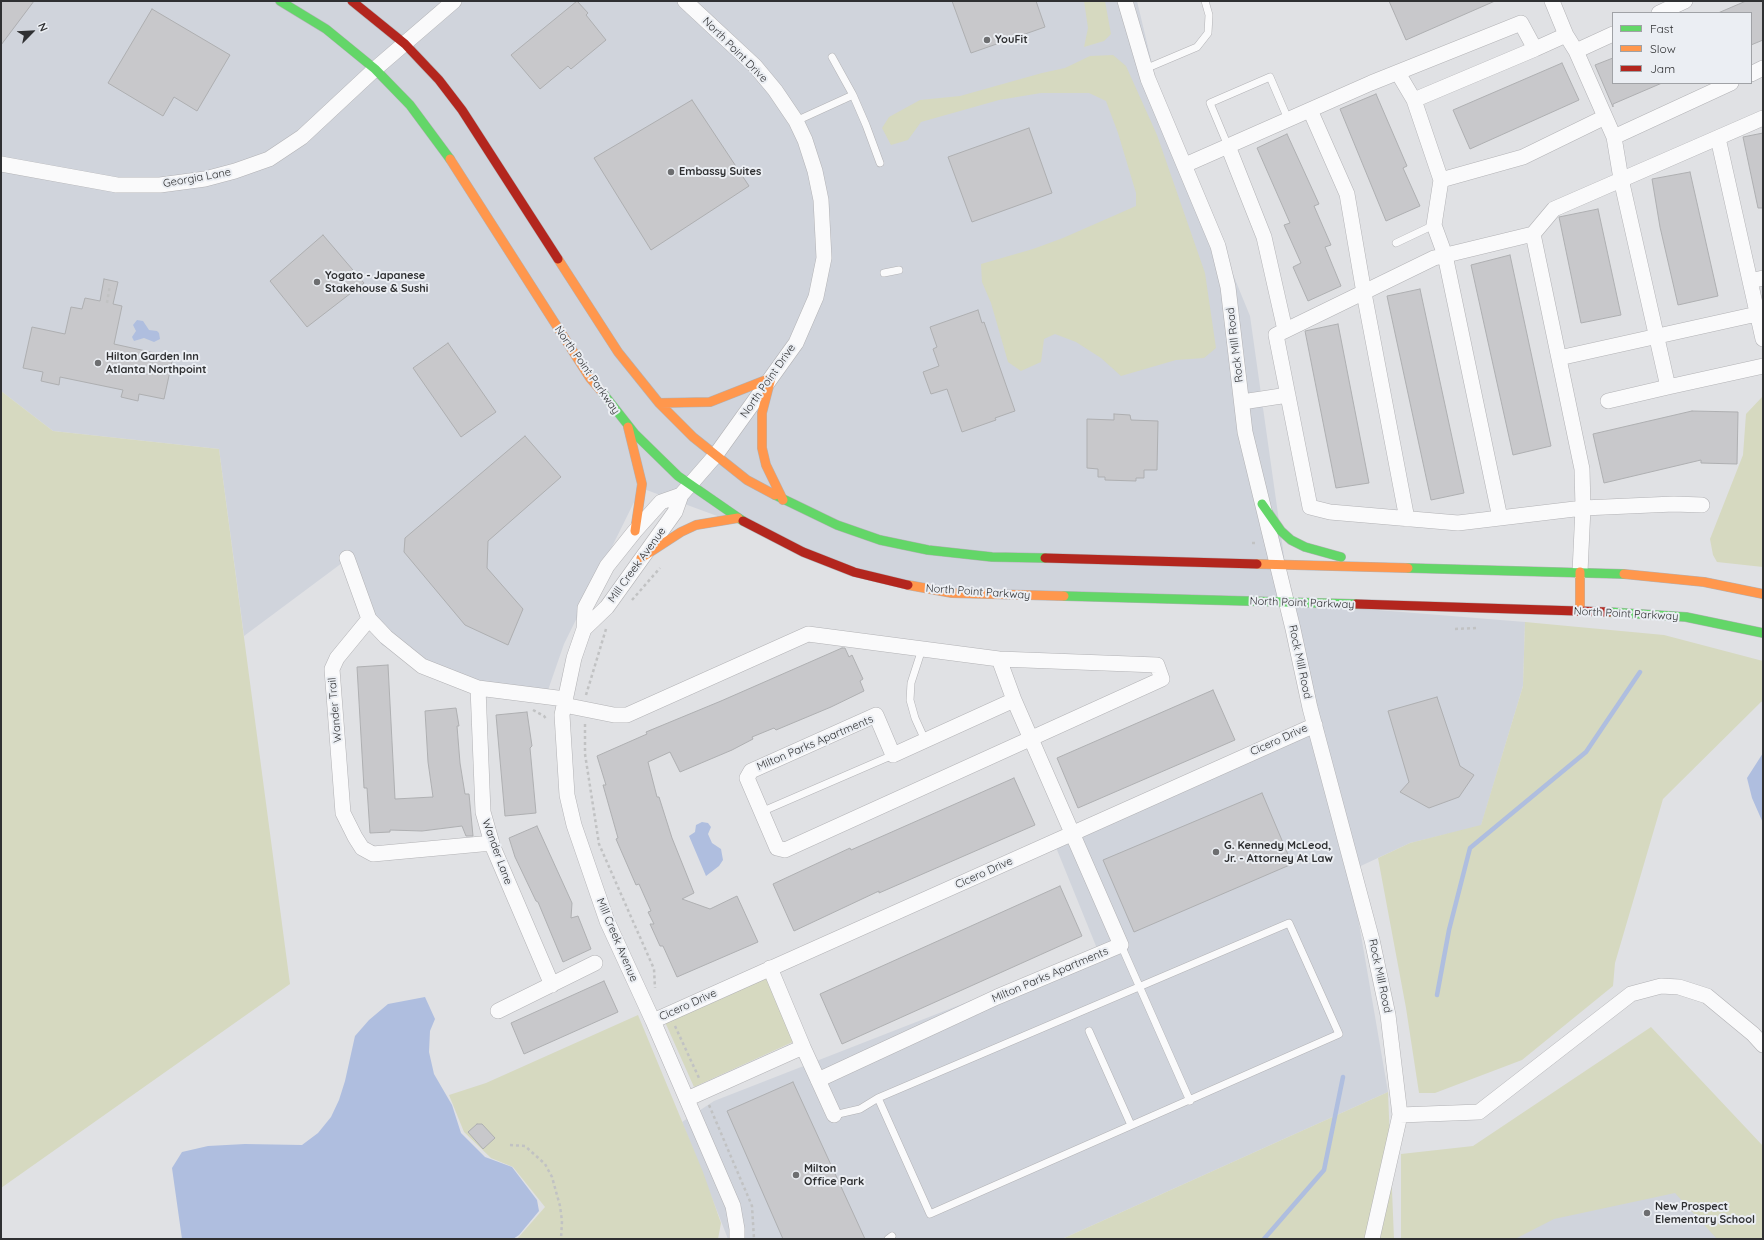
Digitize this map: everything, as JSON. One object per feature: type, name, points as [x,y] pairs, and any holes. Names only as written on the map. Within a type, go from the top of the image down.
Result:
[{"type":"street","name":"North Point Parkway","points":[[280,1],[326,29],[375,69],[410,105],[442,146],[590,378],[627,425],[660,459],[686,490],[777,540],[829,563],[887,581],[926,589],[978,594],[1580,611],[1686,617],[1763,633]]},
{"type":"street","points":[[352,1],[405,44],[438,80],[462,110],[618,352],[659,403],[678,423],[715,456],[747,480],[783,500],[837,525],[880,540],[956,554],[1051,559],[1277,563],[1628,574],[1704,582],[1763,594]]},
{"type":"street","name":"Georgia Lane","points":[[1,164],[117,185],[160,185],[205,179],[235,171],[269,159],[302,137],[375,69],[454,1]]},
{"type":"street","name":"North Point Drive","points":[[685,1],[755,66],[775,90],[796,121],[805,140],[815,171],[822,214],[824,258],[816,297],[796,343],[715,456],[686,490]]},
{"type":"street","name":"Rock Mill Road","points":[[1125,1],[1145,69],[1218,246],[1228,287],[1245,432],[1315,725],[1372,940],[1388,1016],[1400,1115],[1372,1239]]},
{"type":"street","points":[[1552,1],[1566,35],[1576,51],[1614,137],[1621,179],[1668,387]]},
{"type":"street","points":[[1660,12],[1685,1]]},
{"type":"street","points":[[1185,165],[1288,119],[1521,23],[1535,49]]},
{"type":"street","points":[[1576,51],[1612,34]]},
{"type":"street","points":[[1414,100],[1566,35]]},
{"type":"street","points":[[1752,74],[1763,68]]},
{"type":"street","points":[[1398,73],[1414,100],[1441,180],[1434,225],[1445,255],[1500,518]]},
{"type":"street","points":[[1614,137],[1729,84]]},
{"type":"street","points":[[1310,110],[1347,194],[1364,293],[1407,519]]},
{"type":"street","points":[[1441,180],[1523,157],[1605,118]]},
{"type":"street","points":[[1702,505],[1674,504],[1584,508],[1458,524],[1330,512],[1310,507],[1276,335],[1434,258],[1533,234],[1554,209],[1763,118]]},
{"type":"street","points":[[1718,138],[1756,280],[1757,314],[1763,339]]},
{"type":"street","points":[[1228,146],[1264,237],[1286,330]]},
{"type":"street","points":[[1533,234],[1582,469],[1584,508],[1580,572],[1580,611]]},
{"type":"street","points":[[1559,358],[1757,314]]},
{"type":"street","points":[[1608,401],[1763,366]]},
{"type":"street","points":[[659,403],[710,402],[734,394],[771,378]]},
{"type":"street","points":[[771,378],[762,413],[762,448],[766,465],[783,500]]},
{"type":"street","points":[[1242,402],[1288,395]]},
{"type":"street","points":[[627,425],[642,484],[635,531]]},
{"type":"street","name":"Mill Creek Avenue","points":[[686,490],[661,502],[635,531],[607,566],[584,608],[584,629],[574,658],[562,715],[566,795],[574,825],[607,921],[653,1021],[733,1206],[737,1229],[736,1239]]},
{"type":"street","name":"Mill Creek Avenue","points":[[584,629],[607,607],[675,512],[686,490]]},
{"type":"street","points":[[1262,504],[1281,531],[1291,540],[1305,547],[1375,566]]},
{"type":"street","points":[[641,558],[681,532],[696,525],[738,518]]},
{"type":"street","points":[[347,558],[369,619],[386,637],[422,666],[478,688],[564,702]]},
{"type":"street","name":"Wander Trail","points":[[369,619],[337,658],[332,669],[343,813],[355,837],[362,848],[372,854],[492,843]]},
{"type":"street","name":"Milton Parks Apartments","points":[[564,702],[585,709],[614,715],[627,715],[808,634],[999,659],[1157,665],[1162,679],[785,850],[777,848],[747,778],[751,771],[876,715],[893,755]]},
{"type":"street","name":"Milton Parks Apartments","points":[[818,1080],[997,997],[1121,945],[1014,700],[999,659]]},
{"type":"street","name":"Wander Lane","points":[[478,688],[483,812],[492,843],[552,985]]},
{"type":"street","points":[[893,755],[1014,700]]},
{"type":"street","name":"Cicero Drive","points":[[653,1021],[1315,725]]},
{"type":"street","points":[[498,1011],[595,963]]},
{"type":"street","points":[[770,968],[803,1047],[834,1115]]},
{"type":"street","points":[[1400,1115],[1479,1112],[1630,994],[1661,986],[1679,987],[1708,996],[1754,1034],[1763,1045]]},
{"type":"street","points":[[687,1099],[803,1047]]},
{"type":"lane","points":[[1145,69],[1197,47],[1208,33],[1209,15],[1205,1]]},
{"type":"lane","points":[[832,57],[853,95],[880,163]]},
{"type":"lane","points":[[1228,146],[1210,103],[1270,77],[1288,119]]},
{"type":"lane","points":[[796,121],[853,95]]},
{"type":"lane","points":[[1396,243],[1434,225]]},
{"type":"lane","points":[[884,273],[900,270]]},
{"type":"lane","points":[[922,649],[911,683],[910,700],[915,718],[925,740]]},
{"type":"lane","points":[[761,812],[893,755]]},
{"type":"lane","points":[[834,1115],[860,1109],[878,1098],[1289,923],[1339,1034],[930,1214],[878,1098]]},
{"type":"lane","points":[[1121,945],[1190,1100]]},
{"type":"lane","points":[[1090,1031],[1131,1125]]},
{"type":"path","points":[[107,303],[110,285]]},
{"type":"path","points":[[1252,543],[1257,543]]},
{"type":"path","points":[[627,605],[664,564]]},
{"type":"path","points":[[611,623],[606,629],[586,692],[585,754],[598,844],[654,969],[655,988],[669,1013],[752,1206],[754,1239]]},
{"type":"path","points":[[1455,629],[1478,628]]},
{"type":"path","points":[[510,1145],[524,1146],[545,1164],[552,1177],[560,1206],[562,1221],[561,1239]]},
{"type":"shaded area","points":[[1,1],[1137,1],[1159,93],[1250,316],[1291,606],[924,592],[641,488],[564,644],[547,693],[460,688],[382,645],[342,563],[244,636],[219,449],[53,431],[1,391]]},
{"type":"shaded area","points":[[1291,606],[1353,608],[1525,622],[1523,686],[1481,826],[1410,843],[1350,871],[1388,1092],[1062,1239],[728,1239],[682,1122],[714,1101],[1098,951],[1053,840],[1317,722]]},
{"type":"shaded area","name":"New Prospect Elementary School","points":[[1695,1186],[1738,1239],[1461,1239]]},
{"type":"green space","points":[[1084,1],[1105,1],[1111,34],[1104,41],[1084,47],[1088,28]]},
{"type":"green space","points":[[1113,55],[1126,66],[1157,135],[1205,273],[1216,348],[1204,358],[1176,360],[1121,376],[1101,358],[1076,342],[1055,334],[1044,339],[1041,362],[1021,371],[1008,362],[991,303],[982,282],[981,264],[1033,249],[1063,238],[1136,206],[1136,193],[1118,133],[1106,101],[1089,93],[1041,93],[999,100],[921,122],[908,140],[891,145],[882,128],[889,117],[920,100],[960,96],[1065,68],[1090,56]]},
{"type":"green space","points":[[1,391],[53,431],[219,449],[290,984],[1,1188]]},
{"type":"green space","points":[[1763,396],[1763,567],[1717,562],[1713,555],[1710,539],[1743,455],[1746,414]]},
{"type":"green space","points":[[1525,622],[1664,635],[1763,661],[1763,701],[1663,799],[1615,963],[1613,986],[1522,1060],[1435,1093],[1419,1093],[1406,1008],[1378,858],[1410,843],[1481,825],[1523,686]]},
{"type":"green space","points":[[766,977],[795,1041],[694,1087],[665,1022]]},
{"type":"green space","points":[[638,1015],[703,1172],[721,1223],[718,1239],[517,1239],[545,1207],[513,1167],[491,1158],[464,1132],[449,1095],[486,1083]]},
{"type":"green space","points":[[1651,1027],[1763,1146],[1763,1239],[1717,1239],[1675,1193],[1554,1219],[1515,1239],[1401,1239],[1401,1154],[1473,1146]]},
{"type":"green space","points":[[1388,1092],[1394,1239],[1062,1239]]},
{"type":"water","points":[[137,320],[143,321],[149,330],[157,331],[160,339],[154,342],[144,338],[134,341],[132,337],[136,331],[133,325]]},
{"type":"water","points":[[1763,753],[1763,823],[1752,798],[1747,778]]},
{"type":"water","points":[[702,822],[708,823],[711,827],[708,834],[712,843],[721,849],[723,860],[719,866],[706,876],[689,836],[695,832],[696,825]]},
{"type":"water","points":[[425,997],[435,1019],[430,1031],[429,1052],[434,1074],[452,1105],[461,1133],[485,1157],[512,1167],[537,1200],[539,1211],[519,1235],[513,1239],[182,1239],[172,1168],[182,1152],[208,1146],[245,1144],[302,1145],[318,1133],[331,1117],[339,1100],[345,1081],[355,1036],[369,1020],[388,1004]]},
{"type":"building","points":[[1,1],[34,1],[1,45]]},
{"type":"building","points":[[577,1],[588,13],[586,15],[606,40],[571,69],[568,66],[540,89],[511,55]]},
{"type":"building","name":"YouFit","points":[[952,1],[1036,1],[1045,27],[971,53]]},
{"type":"building","points":[[1389,1],[1495,1],[1406,40]]},
{"type":"building","points":[[1746,1],[1763,1],[1763,40],[1752,45],[1752,12],[1720,12]]},
{"type":"building","points":[[152,9],[230,55],[197,111],[174,97],[163,116],[108,83]]},
{"type":"building","points":[[1612,58],[1612,84],[1660,84],[1613,104],[1613,107],[1595,65]]},
{"type":"building","points":[[1562,63],[1579,100],[1470,149],[1453,110]]},
{"type":"building","points":[[1376,94],[1407,166],[1403,168],[1420,206],[1386,221],[1340,109]]},
{"type":"building","name":"Embassy Suites","points":[[692,100],[749,186],[651,250],[594,158]]},
{"type":"building","points":[[1029,128],[1052,193],[972,222],[948,157]]},
{"type":"building","points":[[1763,133],[1763,208],[1758,208],[1743,137]]},
{"type":"building","points":[[1287,134],[1319,204],[1314,206],[1331,245],[1325,247],[1341,286],[1308,301],[1293,267],[1301,263],[1284,225],[1290,223],[1257,148]]},
{"type":"building","points":[[1690,172],[1718,296],[1678,305],[1660,227],[1652,179]]},
{"type":"building","points":[[1598,209],[1621,315],[1581,323],[1559,217]]},
{"type":"building","name":"Yogato - Japanese Stakehouse & Sushi","points":[[323,235],[364,283],[307,327],[270,281]]},
{"type":"building","points":[[1510,255],[1551,446],[1513,455],[1471,265]]},
{"type":"building","name":"Hilton Garden Inn Atlanta Northpoint","points":[[104,279],[118,282],[113,304],[122,306],[114,344],[173,357],[164,399],[139,394],[138,401],[121,397],[123,390],[60,377],[59,385],[41,381],[43,372],[23,368],[32,327],[65,334],[71,307],[82,309],[85,298],[100,301]]},
{"type":"building","points":[[1420,289],[1464,493],[1431,500],[1387,296]]},
{"type":"building","points":[[978,310],[982,323],[984,322],[1015,411],[995,418],[996,420],[962,432],[947,389],[931,394],[923,372],[939,366],[933,349],[937,347],[930,327]]},
{"type":"building","points":[[1338,324],[1369,483],[1336,488],[1305,331]]},
{"type":"building","points":[[448,343],[496,412],[461,437],[413,368]]},
{"type":"building","points":[[1692,411],[1738,412],[1737,464],[1701,463],[1701,460],[1604,483],[1593,434]]},
{"type":"building","points":[[1114,414],[1130,415],[1131,420],[1158,421],[1157,470],[1144,470],[1144,478],[1136,478],[1136,481],[1105,480],[1105,477],[1098,477],[1098,469],[1087,468],[1087,419],[1114,420]]},
{"type":"building","points":[[525,436],[561,477],[488,541],[487,568],[523,609],[508,645],[465,625],[404,552],[405,538]]},
{"type":"building","points":[[845,648],[849,657],[852,655],[863,679],[860,681],[864,691],[831,707],[776,730],[774,728],[752,737],[753,739],[732,750],[680,772],[670,752],[648,762],[657,797],[659,797],[672,838],[694,893],[682,899],[710,909],[737,896],[758,942],[677,977],[663,946],[660,946],[650,924],[654,924],[648,912],[651,911],[639,884],[636,885],[616,839],[618,838],[603,785],[606,785],[597,756],[647,734],[646,732]]},
{"type":"building","points":[[388,665],[395,799],[433,797],[428,762],[425,711],[456,708],[459,726],[457,726],[460,763],[465,794],[469,794],[473,836],[466,836],[462,826],[422,831],[390,830],[390,832],[370,833],[367,788],[364,788],[357,667]]},
{"type":"building","points":[[1213,690],[1235,740],[1078,808],[1057,758]]},
{"type":"building","points":[[1437,697],[1460,766],[1474,775],[1459,797],[1429,808],[1400,792],[1409,782],[1388,711]]},
{"type":"building","points":[[527,712],[532,746],[530,748],[536,813],[505,816],[496,715]]},
{"type":"building","points":[[1014,778],[1035,825],[879,893],[879,891],[794,931],[773,884],[850,848],[851,850]]},
{"type":"building","points":[[1262,793],[1292,864],[1134,932],[1103,860]]},
{"type":"building","points":[[537,826],[572,903],[571,918],[578,916],[591,949],[563,962],[538,902],[536,901],[515,857],[509,838]]},
{"type":"building","points":[[1060,886],[1082,936],[842,1044],[820,994]]},
{"type":"building","points":[[604,981],[618,1012],[524,1054],[511,1023]]},
{"type":"building","name":"Milton Office Park","points":[[793,1082],[865,1239],[783,1239],[727,1111]]},
{"type":"building","points":[[477,1124],[482,1124],[495,1138],[483,1149],[468,1132]]},
{"type":"waterway","points":[[1437,995],[1449,930],[1470,848],[1586,752],[1640,672]]},
{"type":"waterway","points":[[1264,1239],[1324,1170],[1343,1077]]},
{"type":"traffic: fast","points":[[280,1],[326,29],[375,69],[410,105],[450,159]]},
{"type":"traffic: fast","points":[[602,392],[635,434],[678,476],[743,521]]},
{"type":"traffic: fast","points":[[775,495],[837,525],[880,540],[928,550],[992,557],[1045,558]]},
{"type":"traffic: fast","points":[[1262,504],[1281,531],[1291,540],[1305,547],[1341,557]]},
{"type":"traffic: fast","points":[[1408,568],[1624,574]]},
{"type":"traffic: fast","points":[[1064,596],[1356,604]]},
{"type":"traffic: fast","points":[[1609,612],[1686,617],[1763,633]]},
{"type":"traffic: slow","points":[[450,159],[590,378],[602,392]]},
{"type":"traffic: slow","points":[[558,259],[618,352],[659,403],[693,437],[747,480],[775,495]]},
{"type":"traffic: slow","points":[[771,378],[762,413],[762,448],[766,465],[783,500]]},
{"type":"traffic: slow","points":[[659,403],[710,402],[771,378]]},
{"type":"traffic: slow","points":[[628,427],[642,484],[635,531]]},
{"type":"traffic: slow","points":[[641,558],[681,532],[696,525],[738,518]]},
{"type":"traffic: slow","points":[[1257,564],[1408,568]]},
{"type":"traffic: slow","points":[[1580,572],[1580,611]]},
{"type":"traffic: slow","points":[[1624,574],[1704,582],[1763,594]]},
{"type":"traffic: slow","points":[[908,585],[952,593],[1064,596]]},
{"type":"traffic: jam","points":[[352,1],[405,44],[439,80],[462,110],[558,259]]},
{"type":"traffic: jam","points":[[743,521],[803,552],[854,572],[908,585]]},
{"type":"traffic: jam","points":[[1045,558],[1257,564]]},
{"type":"traffic: jam","points":[[1356,604],[1609,612]]},
{"type":"place","name":"YouFit","points":[[987,40]]},
{"type":"place","name":"Embassy Suites","points":[[671,172]]},
{"type":"place","name":"Yogato - Japanese Stakehouse & Sushi","points":[[317,282]]},
{"type":"place","name":"Hilton Garden Inn Atlanta Northpoint","points":[[98,363]]},
{"type":"place","name":"G. Kennedy McLeod, Jr. - Attorney At Law","points":[[1216,852]]},
{"type":"place","name":"Milton Office Park","points":[[796,1175]]},
{"type":"place","name":"New Prospect Elementary School","points":[[1647,1213]]}]
